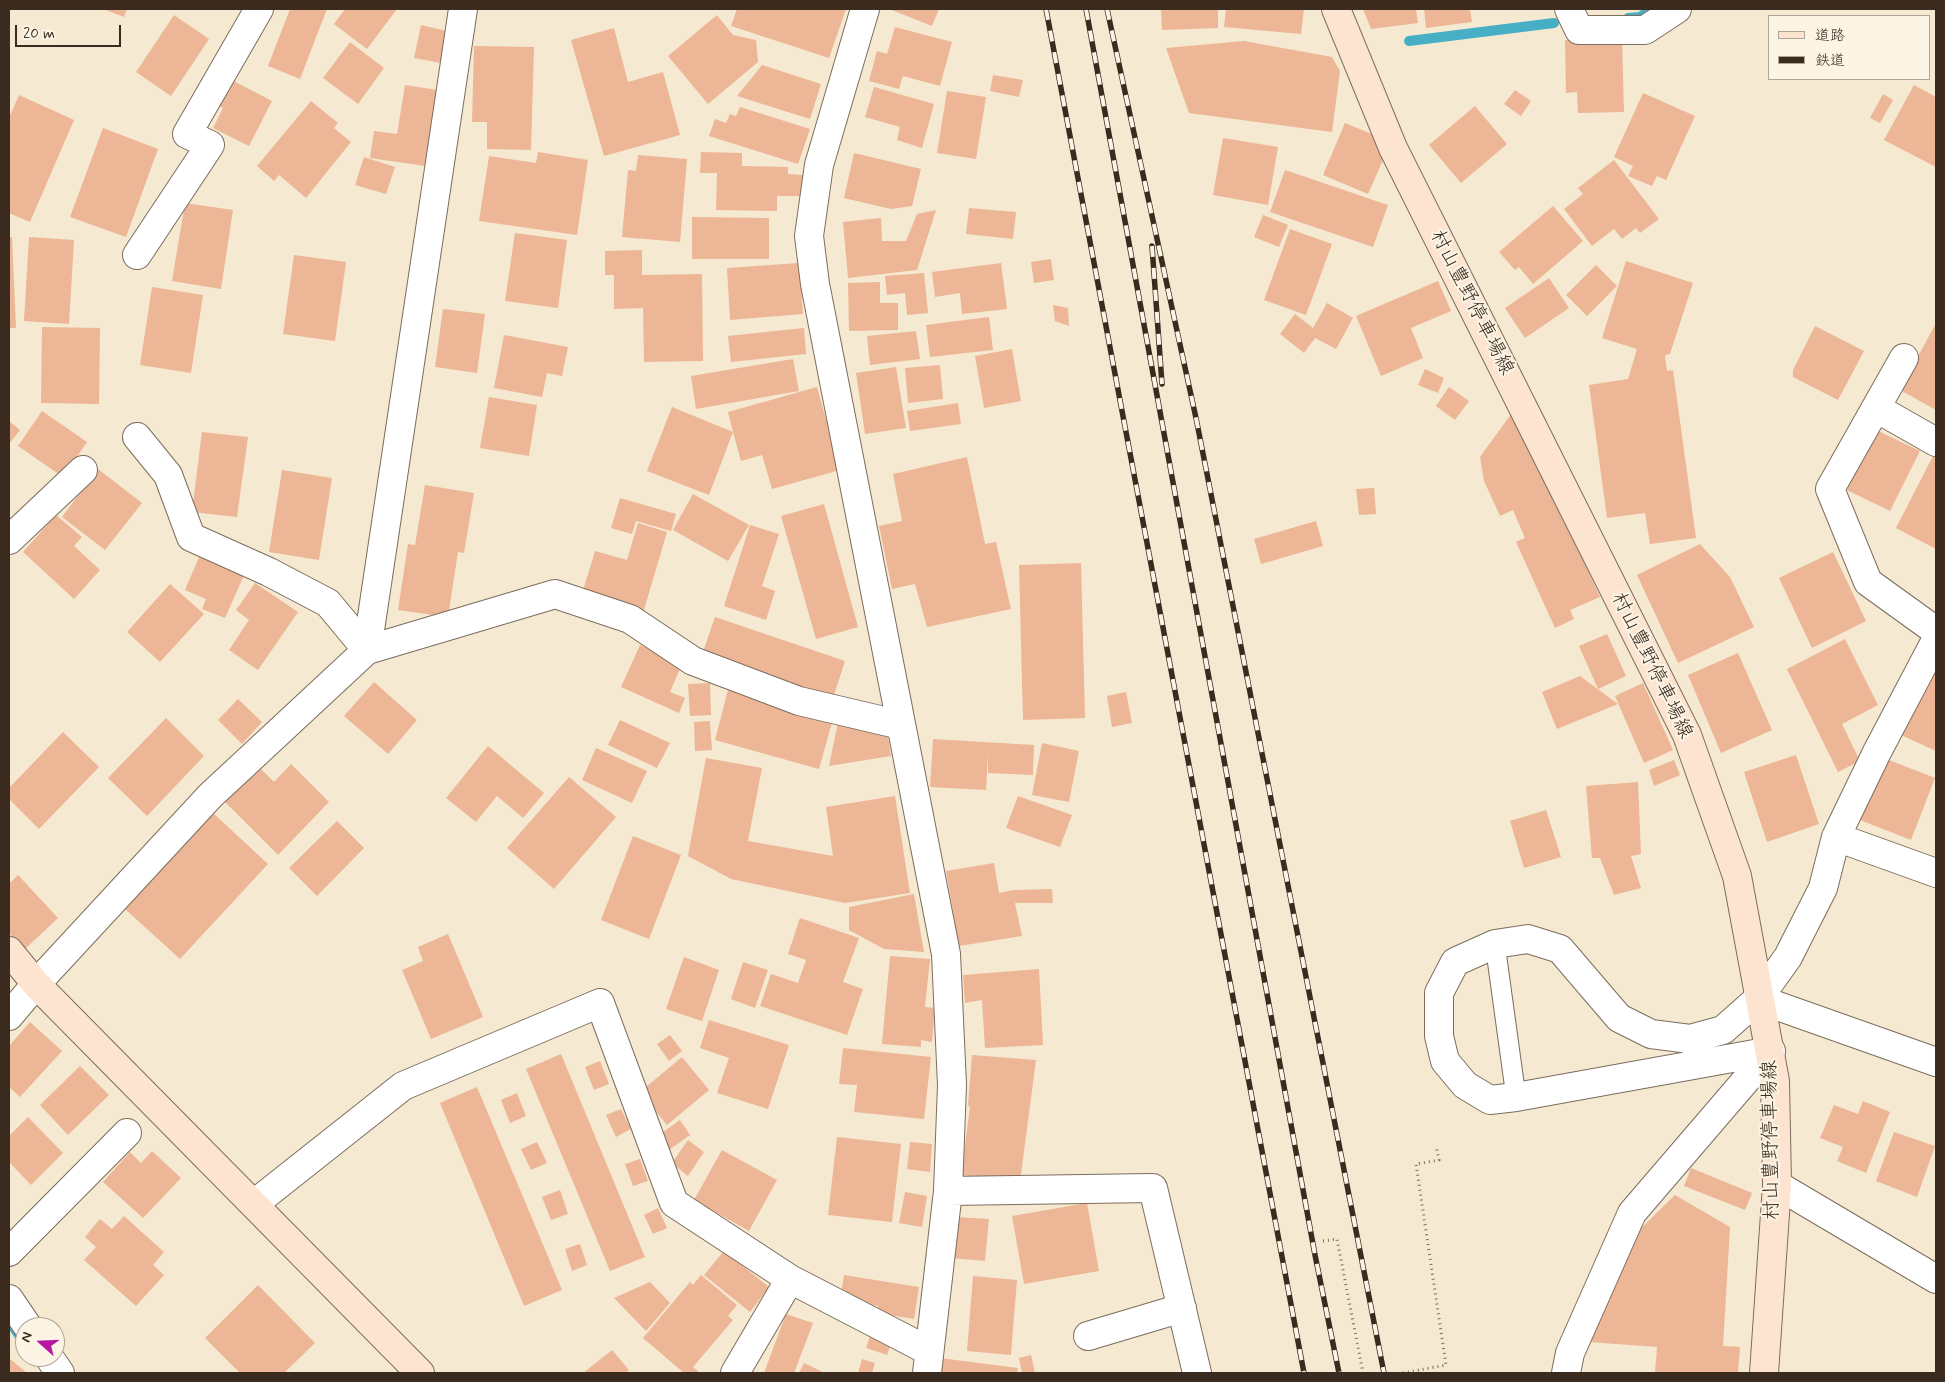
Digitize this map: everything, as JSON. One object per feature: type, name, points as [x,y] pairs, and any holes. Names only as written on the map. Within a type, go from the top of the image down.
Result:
[{"type":"main road","name":"村山豊野停車場線","points":[[1336,9],[1393,148],[1687,735],[1737,876],[1758,999],[1771,1051],[1775,1080],[1777,1185],[1764,1373]]},
{"type":"main road","points":[[9,951],[36,984],[420,1373]]},
{"type":"street","points":[[137,256],[210,145],[186,134],[259,9]]},
{"type":"street","points":[[366,650],[463,9]]},
{"type":"street","points":[[254,1204],[403,1086],[600,1003],[674,1202],[790,1279],[928,1362],[948,1191],[952,1085],[946,954],[815,284],[809,236],[819,165],[865,9]]},
{"type":"street","points":[[1570,9],[1579,30],[1645,30],[1677,9]]},
{"type":"street","points":[[1904,358],[1830,489],[1868,582],[1936,630]]},
{"type":"street","points":[[1876,408],[1936,442]]},
{"type":"street","points":[[137,438],[168,475],[191,537],[269,572],[328,603],[366,650]]},
{"type":"street","points":[[9,540],[84,470]]},
{"type":"street","points":[[9,1016],[36,984],[210,796],[366,650],[555,594],[630,619],[693,661],[799,701],[901,725]]},
{"type":"street","points":[[1771,1051],[1516,1097],[1490,1100],[1465,1085],[1445,1062],[1439,1036],[1439,993],[1455,962],[1494,944],[1528,939],[1560,949],[1619,1018],[1651,1034],[1690,1039],[1723,1030],[1758,999],[1788,957],[1823,888],[1836,837],[1876,752],[1936,640]]},
{"type":"street","points":[[1836,837],[1936,873]]},
{"type":"street","points":[[1758,999],[1936,1062]]},
{"type":"street","points":[[1566,1373],[1570,1353],[1632,1213],[1771,1051]]},
{"type":"street","points":[[9,1252],[127,1133]]},
{"type":"street","points":[[1777,1185],[1935,1275]]},
{"type":"street","points":[[948,1191],[1153,1188],[1197,1373]]},
{"type":"street","points":[[735,1373],[790,1279]]},
{"type":"street","points":[[9,1299],[21,1317]]},
{"type":"street","points":[[1088,1336],[1182,1308]]},
{"type":"lane","points":[[1494,944],[1516,1097]]},
{"type":"path","points":[[1403,1373],[1446,1365],[1416,1164],[1439,1160],[1436,1146]]},
{"type":"path","points":[[1323,1240],[1337,1238],[1363,1373]]},
{"type":"building","points":[[103,9],[127,9],[124,17]]},
{"type":"building","points":[[290,9],[327,9],[300,79],[268,66]]},
{"type":"building","points":[[345,9],[397,9],[367,49],[334,24]]},
{"type":"building","points":[[737,9],[846,9],[829,58],[731,26]]},
{"type":"building","points":[[889,9],[939,9],[932,26]]},
{"type":"building","points":[[1161,9],[1218,9],[1218,28],[1162,30]]},
{"type":"building","points":[[1226,9],[1304,9],[1301,34],[1224,27]]},
{"type":"building","points":[[1363,9],[1416,9],[1418,23],[1371,29]]},
{"type":"building","points":[[1424,9],[1470,9],[1472,22],[1426,28]]},
{"type":"building","points":[[174,15],[209,39],[171,96],[136,72]]},
{"type":"building","points":[[717,15],[733,35],[756,40],[758,62],[708,104],[668,56]]},
{"type":"building","points":[[421,25],[447,31],[441,63],[414,58]]},
{"type":"building","points":[[895,27],[952,42],[940,86],[903,76],[899,89],[869,81],[877,51],[887,54]]},
{"type":"building","points":[[614,28],[628,82],[663,72],[680,135],[604,156],[571,40]]},
{"type":"building","points":[[1622,38],[1624,112],[1578,113],[1577,92],[1566,93],[1565,40]]},
{"type":"building","points":[[1244,41],[1332,57],[1340,71],[1332,132],[1189,113],[1166,48]]},
{"type":"building","points":[[350,42],[384,68],[358,104],[323,78]]},
{"type":"building","points":[[474,46],[534,47],[531,150],[487,149],[487,122],[472,122]]},
{"type":"building","points":[[762,65],[821,84],[810,119],[737,96]]},
{"type":"building","points":[[993,75],[1023,80],[1019,97],[990,91]]},
{"type":"building","points":[[224,76],[272,101],[249,146],[213,128],[223,108],[211,102]]},
{"type":"building","points":[[405,85],[437,90],[425,166],[370,158],[374,131],[397,134]]},
{"type":"building","points":[[1914,85],[1936,97],[1936,167],[1884,140]]},
{"type":"building","points":[[874,87],[934,104],[922,148],[897,140],[900,127],[865,117]]},
{"type":"building","points":[[1515,90],[1531,101],[1521,116],[1504,104]]},
{"type":"building","points":[[947,91],[986,97],[976,159],[937,153]]},
{"type":"building","points":[[1643,93],[1695,116],[1666,180],[1657,176],[1652,186],[1628,176],[1633,166],[1614,157]]},
{"type":"building","points":[[1883,94],[1893,100],[1880,123],[1870,118]]},
{"type":"building","points":[[19,95],[74,120],[30,222],[9,213],[9,118]]},
{"type":"building","points":[[311,101],[338,123],[334,128],[351,142],[306,198],[279,175],[274,181],[257,166]]},
{"type":"building","points":[[1475,106],[1507,144],[1461,183],[1429,145]]},
{"type":"building","points":[[740,107],[810,129],[798,164],[709,136],[715,119],[726,123],[730,114],[736,116]]},
{"type":"building","points":[[1345,123],[1391,142],[1368,194],[1323,175]]},
{"type":"building","points":[[103,128],[158,149],[126,237],[70,217]]},
{"type":"building","points":[[1223,138],[1278,147],[1268,205],[1213,195]]},
{"type":"building","points":[[538,152],[588,160],[577,235],[479,221],[489,156],[536,163]]},
{"type":"building","points":[[701,152],[742,153],[742,166],[788,167],[788,174],[803,175],[802,196],[777,196],[777,211],[716,210],[717,173],[700,173]]},
{"type":"building","points":[[854,153],[921,169],[912,206],[891,209],[844,198]]},
{"type":"building","points":[[638,155],[687,159],[680,242],[622,237],[628,170],[636,171]]},
{"type":"building","points":[[364,157],[395,167],[386,194],[355,185]]},
{"type":"building","points":[[1614,160],[1659,219],[1640,233],[1636,228],[1622,239],[1614,229],[1592,246],[1564,209],[1583,194],[1578,188]]},
{"type":"building","points":[[1285,170],[1388,205],[1373,247],[1270,212]]},
{"type":"building","points":[[185,203],[233,210],[221,289],[172,281]]},
{"type":"building","points":[[1553,206],[1583,241],[1533,284],[1519,267],[1515,270],[1499,252]]},
{"type":"building","points":[[969,208],[1016,212],[1013,239],[966,234]]},
{"type":"building","points":[[936,210],[917,270],[848,278],[843,222],[881,218],[882,241],[906,241],[917,214]]},
{"type":"building","points":[[1263,215],[1288,225],[1279,247],[1254,237]]},
{"type":"building","points":[[692,217],[769,218],[769,259],[692,259]]},
{"type":"building","points":[[1290,229],[1332,244],[1306,315],[1264,300]]},
{"type":"building","points":[[515,233],[567,240],[558,308],[505,301]]},
{"type":"building","points":[[9,237],[12,237],[16,328],[9,328]]},
{"type":"building","points":[[29,237],[74,240],[69,324],[24,321]]},
{"type":"building","points":[[642,250],[642,275],[702,274],[703,361],[644,362],[643,308],[614,309],[614,275],[605,275],[605,251]]},
{"type":"building","points":[[294,255],[346,262],[335,341],[283,334]]},
{"type":"building","points":[[1051,259],[1054,280],[1034,283],[1031,262]]},
{"type":"building","points":[[1626,261],[1693,283],[1670,354],[1665,355],[1667,371],[1673,370],[1696,538],[1650,544],[1645,513],[1607,518],[1589,385],[1628,379],[1637,349],[1602,338]]},
{"type":"building","points":[[799,263],[803,314],[730,320],[727,268]]},
{"type":"building","points":[[1001,263],[1007,309],[962,314],[960,293],[935,297],[932,272]]},
{"type":"building","points":[[1596,265],[1617,286],[1587,316],[1566,295]]},
{"type":"building","points":[[924,273],[928,313],[907,315],[905,293],[887,295],[885,276]]},
{"type":"building","points":[[1549,278],[1569,308],[1525,338],[1505,308]]},
{"type":"building","points":[[1438,281],[1451,311],[1411,328],[1423,358],[1381,376],[1356,316]]},
{"type":"building","points":[[880,282],[880,303],[898,303],[898,330],[849,331],[848,283]]},
{"type":"building","points":[[152,287],[203,295],[191,373],[140,365]]},
{"type":"building","points":[[1327,303],[1353,318],[1336,349],[1315,338],[1304,353],[1280,334],[1295,314],[1313,328]]},
{"type":"building","points":[[1053,305],[1068,308],[1069,326],[1055,321]]},
{"type":"building","points":[[443,309],[485,314],[477,373],[435,367]]},
{"type":"building","points":[[989,317],[993,350],[930,357],[926,325]]},
{"type":"building","points":[[1936,323],[1936,410],[1900,390]]},
{"type":"building","points":[[1815,326],[1864,351],[1838,400],[1793,377],[1793,370]]},
{"type":"building","points":[[42,327],[100,328],[99,404],[41,403]]},
{"type":"building","points":[[804,328],[806,354],[731,362],[728,336]]},
{"type":"building","points":[[916,331],[920,359],[870,365],[867,336]]},
{"type":"building","points":[[504,335],[568,347],[562,376],[547,373],[542,397],[494,388]]},
{"type":"building","points":[[1012,349],[1021,401],[984,408],[975,356]]},
{"type":"building","points":[[793,359],[799,391],[696,409],[691,376]]},
{"type":"building","points":[[940,365],[943,399],[908,403],[905,368]]},
{"type":"building","points":[[896,367],[906,428],[865,434],[856,373]]},
{"type":"building","points":[[1425,369],[1444,378],[1438,393],[1418,385]]},
{"type":"building","points":[[817,387],[840,470],[772,489],[762,455],[741,461],[728,412]]},
{"type":"building","points":[[1449,387],[1469,401],[1455,420],[1436,406]]},
{"type":"building","points":[[489,397],[537,405],[529,456],[480,448]]},
{"type":"building","points":[[958,403],[961,424],[910,431],[907,411]]},
{"type":"building","points":[[672,407],[733,432],[709,495],[647,471]]},
{"type":"building","points":[[1514,410],[1600,597],[1570,610],[1574,619],[1555,628],[1516,542],[1525,538],[1513,510],[1500,516],[1484,481],[1480,457]]},
{"type":"building","points":[[42,411],[87,442],[63,477],[18,446]]},
{"type":"building","points":[[9,421],[20,430],[9,444]]},
{"type":"building","points":[[1876,430],[1920,451],[1890,511],[1847,490]]},
{"type":"building","points":[[202,432],[248,437],[237,517],[192,512]]},
{"type":"building","points":[[1934,454],[1936,455],[1936,549],[1896,528]]},
{"type":"building","points":[[967,457],[985,544],[996,542],[1011,609],[927,627],[915,584],[892,589],[879,526],[902,521],[893,474]]},
{"type":"building","points":[[98,469],[142,503],[105,550],[62,517]]},
{"type":"building","points":[[282,470],[332,478],[319,560],[269,552]]},
{"type":"building","points":[[425,485],[474,493],[464,553],[458,552],[448,617],[398,610],[408,544],[415,545]]},
{"type":"building","points":[[1374,488],[1376,514],[1359,515],[1356,489]]},
{"type":"building","points":[[693,494],[749,525],[728,561],[673,530]]},
{"type":"building","points":[[620,498],[676,514],[671,531],[636,521],[632,534],[611,528]]},
{"type":"building","points":[[824,504],[858,627],[816,639],[781,516]]},
{"type":"building","points":[[56,515],[82,537],[74,546],[100,570],[74,599],[23,552]]},
{"type":"building","points":[[1316,521],[1323,546],[1261,564],[1254,539]]},
{"type":"building","points":[[638,523],[667,532],[643,613],[582,594],[595,551],[627,560]]},
{"type":"building","points":[[750,525],[779,534],[762,586],[775,591],[766,620],[724,606]]},
{"type":"building","points":[[1700,544],[1730,577],[1754,627],[1678,663],[1637,575]]},
{"type":"building","points":[[1833,552],[1866,621],[1812,648],[1779,578]]},
{"type":"building","points":[[200,555],[244,575],[225,618],[202,609],[206,599],[185,590]]},
{"type":"building","points":[[1081,563],[1085,718],[1023,720],[1019,565]]},
{"type":"building","points":[[255,583],[298,612],[258,670],[229,650],[249,620],[236,610]]},
{"type":"building","points":[[170,584],[204,614],[160,662],[127,632]]},
{"type":"building","points":[[715,617],[845,661],[833,698],[702,655]]},
{"type":"building","points":[[1607,634],[1626,676],[1598,689],[1579,646]]},
{"type":"building","points":[[1845,639],[1878,705],[1842,724],[1860,761],[1838,772],[1787,669]]},
{"type":"building","points":[[640,645],[682,664],[670,692],[685,698],[679,713],[621,687]]},
{"type":"building","points":[[1738,653],[1772,730],[1721,753],[1688,675]]},
{"type":"building","points":[[1936,665],[1936,751],[1901,735]]},
{"type":"building","points":[[1580,676],[1618,704],[1557,729],[1542,692]]},
{"type":"building","points":[[374,682],[417,720],[388,754],[344,716]]},
{"type":"building","points":[[710,683],[711,715],[690,716],[688,684]]},
{"type":"building","points":[[1643,683],[1673,750],[1644,763],[1615,696]]},
{"type":"building","points":[[728,690],[833,719],[819,769],[715,740]]},
{"type":"building","points":[[1126,692],[1132,723],[1112,727],[1107,696]]},
{"type":"building","points":[[238,699],[262,722],[242,744],[218,720]]},
{"type":"building","points":[[166,718],[204,756],[147,816],[108,778]]},
{"type":"building","points":[[620,720],[670,743],[657,768],[608,745]]},
{"type":"building","points":[[710,721],[712,750],[695,751],[694,722]]},
{"type":"building","points":[[838,722],[887,732],[891,756],[829,766]]},
{"type":"building","points":[[63,732],[99,767],[39,829],[9,799],[9,788]]},
{"type":"building","points":[[933,739],[1034,745],[1033,775],[988,773],[988,754],[986,790],[930,787]]},
{"type":"building","points":[[1042,743],[1079,751],[1069,802],[1032,795]]},
{"type":"building","points":[[488,746],[544,793],[523,818],[497,796],[476,822],[446,798]]},
{"type":"building","points":[[596,748],[647,771],[632,803],[582,780]]},
{"type":"building","points":[[1796,755],[1819,824],[1767,842],[1744,772]]},
{"type":"building","points":[[706,758],[762,768],[748,841],[833,856],[826,807],[895,796],[910,893],[845,903],[731,879],[688,856]]},
{"type":"building","points":[[1884,758],[1935,778],[1911,840],[1860,820]]},
{"type":"building","points":[[1674,760],[1680,775],[1654,786],[1649,770]]},
{"type":"building","points":[[291,764],[329,802],[278,855],[223,800],[257,765],[274,782]]},
{"type":"building","points":[[569,777],[616,817],[554,889],[507,848]]},
{"type":"building","points":[[1638,782],[1641,854],[1631,856],[1641,888],[1614,895],[1600,858],[1592,858],[1586,786]]},
{"type":"building","points":[[1018,796],[1072,815],[1060,847],[1006,828]]},
{"type":"building","points":[[1546,810],[1561,857],[1524,868],[1510,821]]},
{"type":"building","points":[[213,813],[268,864],[180,959],[125,909]]},
{"type":"building","points":[[337,821],[364,848],[317,896],[289,868]]},
{"type":"building","points":[[633,836],[681,855],[649,939],[601,920]]},
{"type":"building","points":[[994,863],[999,893],[1014,890],[1052,889],[1053,903],[1015,903],[1022,936],[959,946],[946,871]]},
{"type":"building","points":[[18,875],[58,918],[24,950],[9,933],[9,884]]},
{"type":"building","points":[[914,894],[924,952],[884,949],[849,930],[849,907]]},
{"type":"building","points":[[800,918],[859,938],[843,982],[863,989],[847,1035],[760,1006],[771,974],[798,983],[806,960],[788,954]]},
{"type":"building","points":[[448,934],[483,1017],[431,1039],[402,970],[423,961],[418,947]]},
{"type":"building","points":[[890,956],[930,959],[925,1007],[935,1008],[932,1042],[921,1040],[921,1047],[882,1044]]},
{"type":"building","points":[[684,957],[719,970],[702,1021],[666,1009]]},
{"type":"building","points":[[743,962],[768,970],[755,1008],[731,999]]},
{"type":"building","points":[[1039,969],[1043,1045],[985,1048],[982,1000],[965,1003],[963,975]]},
{"type":"building","points":[[709,1020],[789,1045],[768,1109],[717,1093],[729,1058],[700,1048]]},
{"type":"building","points":[[30,1022],[62,1051],[20,1097],[9,1087],[9,1046]]},
{"type":"building","points":[[670,1035],[682,1051],[669,1061],[657,1044]]},
{"type":"building","points":[[843,1048],[931,1057],[924,1119],[854,1112],[857,1085],[839,1084]]},
{"type":"building","points":[[561,1054],[645,1257],[610,1271],[526,1069]]},
{"type":"building","points":[[972,1055],[1036,1060],[1020,1182],[961,1175],[970,1107],[968,1105]]},
{"type":"building","points":[[682,1057],[709,1090],[667,1125],[640,1092]]},
{"type":"building","points":[[600,1061],[609,1084],[594,1090],[585,1067]]},
{"type":"building","points":[[80,1066],[109,1095],[68,1135],[40,1105]]},
{"type":"building","points":[[477,1087],[562,1290],[524,1306],[440,1103]]},
{"type":"building","points":[[517,1093],[526,1116],[510,1123],[501,1100]]},
{"type":"building","points":[[1863,1101],[1890,1112],[1866,1173],[1837,1161],[1843,1147],[1820,1138],[1834,1105],[1858,1114]]},
{"type":"building","points":[[621,1109],[631,1129],[616,1137],[606,1115]]},
{"type":"building","points":[[28,1117],[63,1153],[31,1185],[9,1162],[9,1136]]},
{"type":"building","points":[[680,1120],[690,1135],[669,1150],[659,1135]]},
{"type":"building","points":[[1894,1132],[1935,1146],[1917,1197],[1876,1181]]},
{"type":"building","points":[[837,1137],[901,1144],[892,1222],[828,1215]]},
{"type":"building","points":[[688,1140],[704,1152],[688,1176],[672,1163]]},
{"type":"building","points":[[537,1142],[547,1163],[531,1170],[521,1149]]},
{"type":"building","points":[[910,1142],[932,1144],[930,1172],[907,1169]]},
{"type":"building","points":[[722,1150],[777,1180],[749,1231],[694,1200]]},
{"type":"building","points":[[152,1151],[181,1178],[143,1218],[103,1182],[130,1152],[141,1163]]},
{"type":"building","points":[[640,1159],[648,1181],[633,1186],[625,1164]]},
{"type":"building","points":[[1691,1168],[1752,1193],[1745,1210],[1684,1186]]},
{"type":"building","points":[[560,1190],[568,1214],[551,1220],[542,1197]]},
{"type":"building","points":[[905,1192],[927,1196],[922,1227],[899,1223]]},
{"type":"building","points":[[1675,1195],[1730,1227],[1723,1346],[1740,1347],[1738,1373],[1655,1373],[1657,1347],[1589,1342],[1629,1240]]},
{"type":"building","points":[[1087,1203],[1099,1271],[1024,1284],[1012,1216]]},
{"type":"building","points":[[658,1208],[667,1228],[653,1234],[644,1215]]},
{"type":"building","points":[[124,1216],[164,1252],[153,1265],[164,1275],[136,1306],[84,1260],[96,1247],[85,1237],[100,1219],[112,1229]]},
{"type":"building","points":[[955,1217],[989,1219],[985,1261],[952,1258]]},
{"type":"building","points":[[580,1244],[587,1265],[572,1271],[565,1249]]},
{"type":"building","points":[[724,1251],[769,1287],[750,1312],[704,1275]]},
{"type":"building","points":[[701,1275],[737,1305],[728,1316],[733,1320],[693,1367],[700,1373],[684,1373],[643,1338],[690,1282],[693,1285]]},
{"type":"building","points":[[844,1275],[919,1287],[914,1319],[877,1313],[878,1306],[840,1300]]},
{"type":"building","points":[[973,1276],[1017,1280],[1011,1355],[967,1351]]},
{"type":"building","points":[[650,1282],[670,1303],[646,1331],[614,1298]]},
{"type":"building","points":[[258,1285],[315,1343],[284,1373],[240,1373],[205,1338]]},
{"type":"building","points":[[786,1314],[813,1323],[794,1373],[764,1373]]},
{"type":"building","points":[[871,1333],[892,1341],[887,1355],[866,1348]]},
{"type":"building","points":[[612,1350],[629,1370],[625,1373],[583,1373]]},
{"type":"building","points":[[1031,1355],[1035,1373],[1022,1373],[1019,1358]]},
{"type":"building","points":[[9,1358],[15,1363],[15,1367],[20,1367],[27,1373],[9,1373]]},
{"type":"building","points":[[940,1358],[1018,1368],[1017,1373],[938,1373]]},
{"type":"building","points":[[862,1359],[875,1363],[872,1373],[858,1373]]},
{"type":"building","points":[[804,1363],[825,1373],[799,1373]]},
{"type":"waterway","points":[[1628,18],[1640,17],[1652,9]]},
{"type":"waterway","points":[[1409,41],[1554,23]]},
{"type":"railway","points":[[1046,9],[1304,1373]]},
{"type":"railway","points":[[1086,9],[1315,1255],[1339,1373]]},
{"type":"railway","points":[[1107,9],[1196,418],[1384,1373]]},
{"type":"railway","points":[[1152,246],[1162,384]]}]
